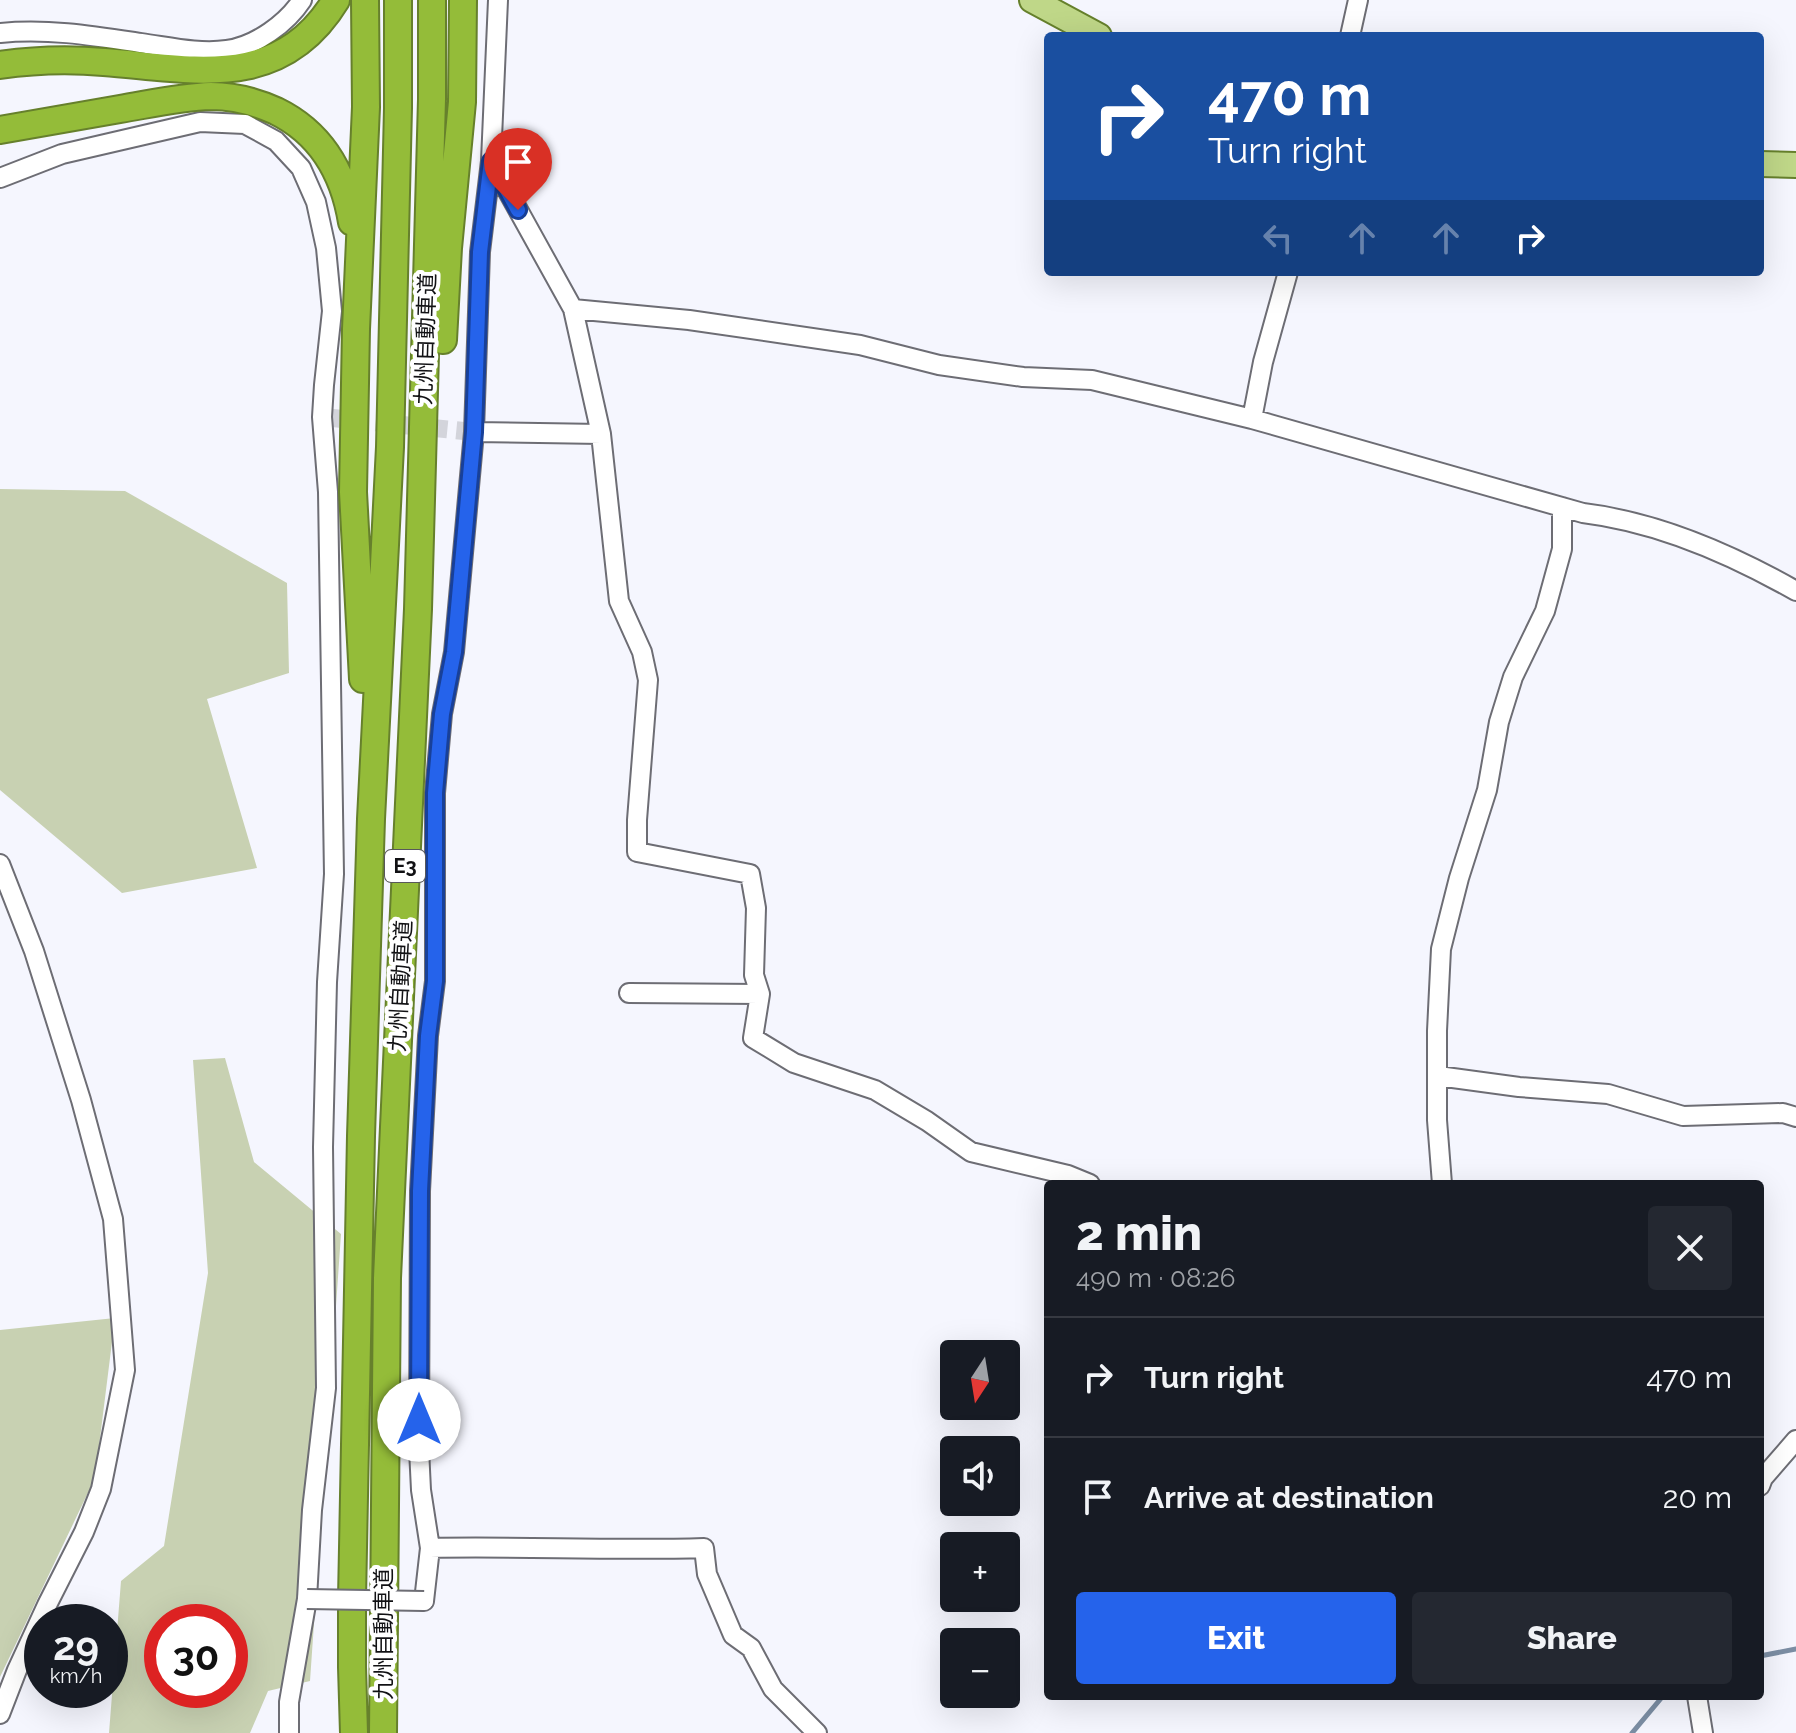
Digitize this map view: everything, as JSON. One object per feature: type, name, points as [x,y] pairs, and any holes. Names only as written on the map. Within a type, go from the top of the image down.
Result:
[{"type":"highway","points":[[0,65],[76,60],[196,71],[239,67],[277,56],[296,44],[328,14],[336,0]]},
{"type":"highway","points":[[365,0],[366,107],[356,329],[353,492],[371,819]]},
{"type":"highway","name":"九州自動車道","points":[[354,1733],[352,1599],[361,1136],[371,819],[390,447],[398,0]]},
{"type":"highway","name":"九州自動車道","points":[[383,1733],[387,1278],[418,609],[432,0]]},
{"type":"highway","points":[[418,609],[432,518],[448,248],[462,102],[463,0]]},
{"type":"highway","points":[[0,130],[181,98],[214,96],[238,98],[288,117],[310,133],[325,150],[339,173],[348,199],[353,225],[356,329]]},
{"type":"main road","points":[[1032,0],[1092,32]]},
{"type":"main road","points":[[1764,164],[1796,165]]},
{"type":"street","points":[[0,33],[25,30],[67,33],[191,50],[229,50],[266,36],[294,12],[302,0]]},
{"type":"street","points":[[307,1599],[424,1601],[430,1548],[421,1490],[419,1449],[420,1206],[426,1075],[435,981],[435,793],[442,714],[454,652],[474,432],[480,252],[491,161],[498,0]]},
{"type":"street","points":[[1351,32],[1358,0]]},
{"type":"street","points":[[0,178],[62,154],[200,122],[245,124],[276,141],[301,168],[316,202],[326,248],[332,311],[322,417],[328,492],[334,874],[327,982],[323,1147],[326,1388],[312,1510],[307,1599],[289,1702],[289,1733]]},
{"type":"street","points":[[491,161],[573,309],[601,434],[619,601],[642,652],[648,680],[637,852],[750,874],[756,908],[754,975],[760,994],[753,1038],[794,1063],[875,1090],[971,1152],[1080,1180]]},
{"type":"street","points":[[1252,419],[1263,362],[1287,276]]},
{"type":"street","points":[[573,309],[689,320],[860,345],[939,365],[1023,377],[1092,380],[1252,419],[1583,513],[1616,517],[1692,542],[1756,568],[1796,591]]},
{"type":"street","points":[[474,432],[601,434]]},
{"type":"street","points":[[1442,1180],[1437,1120],[1441,949],[1459,878],[1487,790],[1499,722],[1513,677],[1545,611],[1562,549],[1562,507]]},
{"type":"street","points":[[0,864],[39,966],[81,1100],[113,1219],[125,1370],[101,1489],[84,1532],[17,1670],[0,1714]]},
{"type":"street","points":[[629,993],[760,994]]},
{"type":"street","points":[[1438,1076],[1519,1087],[1608,1094],[1683,1116],[1783,1113],[1796,1117]]},
{"type":"street","points":[[1764,1477],[1796,1440]]},
{"type":"street","points":[[430,1548],[704,1548],[707,1574],[733,1635],[751,1648],[773,1689],[817,1733]]},
{"type":"street","points":[[1698,1700],[1703,1733]]},
{"type":"green space","points":[[0,489],[125,491],[287,583],[289,673],[207,699],[257,868],[122,893],[0,790]]},
{"type":"green space","points":[[225,1058],[254,1162],[341,1234],[310,1681],[268,1691],[250,1733],[109,1733],[111,1708],[128,1708],[128,1604],[119,1604],[121,1581],[164,1546],[208,1273],[193,1060]]},
{"type":"green space","points":[[115,1318],[95,1478],[35,1604],[24,1604],[24,1627],[0,1677],[0,1330]]},
{"type":"waterway","points":[[1764,1655],[1796,1649]]},
{"type":"waterway","points":[[1632,1733],[1660,1700]]},
{"type":"tunnel","points":[[322,417],[474,432]]},
{"type":"route","points":[[419,1420],[420,1191],[428,1036],[435,981],[435,793],[442,714],[454,652],[474,432],[480,252],[491,161],[518,210]]}]
